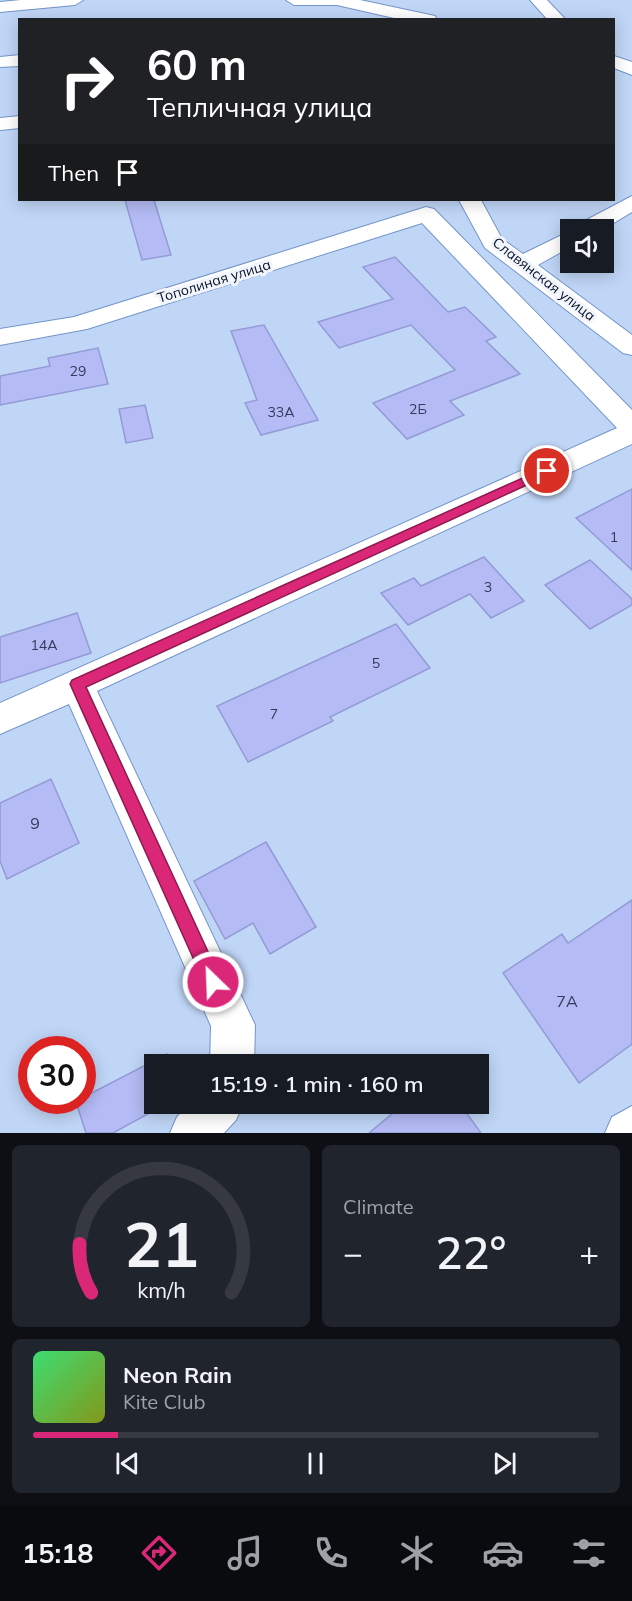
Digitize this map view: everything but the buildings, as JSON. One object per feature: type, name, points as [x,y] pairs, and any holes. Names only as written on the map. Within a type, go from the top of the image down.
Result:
[{"type":"street","points":[[0,7],[75,0]]},
{"type":"street","points":[[294,0],[337,0],[420,18]]},
{"type":"street","points":[[337,0],[346,18]]},
{"type":"street","points":[[538,0],[556,18]]},
{"type":"street","points":[[0,62],[18,60]]},
{"type":"street","points":[[615,61],[632,69]]},
{"type":"street","points":[[0,124],[18,122]]},
{"type":"street","name":"Славянская улица","points":[[471,201],[493,243],[632,347]]},
{"type":"street","points":[[604,219],[632,203]]},
{"type":"street","name":"Тополиная улица","points":[[0,337],[78,324],[426,214],[632,427]]},
{"type":"street","points":[[521,265],[560,244]]},
{"type":"street","points":[[0,719],[632,433]]},
{"type":"street","points":[[77,684],[233,1025],[232,1054]]},
{"type":"street","points":[[193,1133],[211,1114]]},
{"type":"street","points":[[628,1133],[632,1129]]},
{"type":"route","points":[[213,982],[77,684],[547,471]]}]
